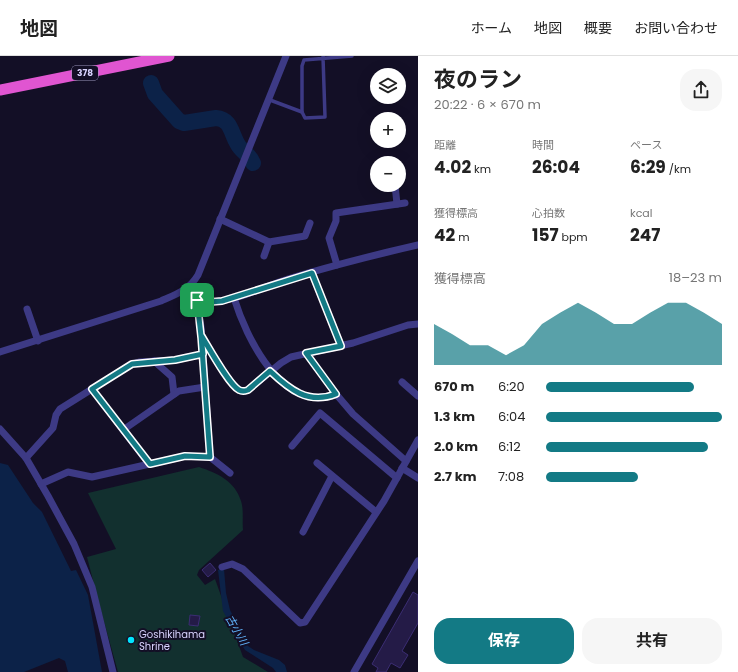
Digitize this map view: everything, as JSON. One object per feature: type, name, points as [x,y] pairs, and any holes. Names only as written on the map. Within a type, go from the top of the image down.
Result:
[{"type":"highway","name":"378","points":[[0,90],[141,59],[169,56]]},
{"type":"street","points":[[0,352],[161,301],[184,291],[193,283],[198,275],[270,100],[286,56]]},
{"type":"street","points":[[396,192],[397,204]]},
{"type":"street","points":[[337,265],[329,238],[336,221],[336,213],[405,203]]},
{"type":"street","points":[[220,219],[269,242],[305,236],[310,223]]},
{"type":"street","points":[[264,256],[269,242]]},
{"type":"street","points":[[184,291],[197,300],[210,302],[222,301],[337,265],[418,245]]},
{"type":"street","points":[[312,273],[341,346]]},
{"type":"street","points":[[234,298],[240,319],[270,371],[286,386],[297,393],[314,398],[328,397],[336,394]]},
{"type":"street","points":[[197,300],[203,354],[210,457]]},
{"type":"street","points":[[27,308],[38,341]]},
{"type":"street","points":[[201,335],[231,384],[238,390],[244,392],[290,357],[341,346],[408,325],[418,324]]},
{"type":"street","points":[[306,353],[336,394],[353,414],[418,478]]},
{"type":"street","points":[[26,458],[53,428],[56,415],[60,409],[132,364],[175,360],[203,354]]},
{"type":"street","points":[[154,361],[172,377],[174,394]]},
{"type":"street","points":[[402,382],[418,396]]},
{"type":"street","points":[[123,430],[179,390],[205,387]]},
{"type":"street","points":[[92,389],[150,464]]},
{"type":"street","points":[[292,446],[320,413],[397,478]]},
{"type":"street","points":[[0,429],[26,458],[74,544],[92,587],[114,672]]},
{"type":"street","points":[[222,567],[232,564],[243,568],[300,623],[305,622],[376,512],[418,440]]},
{"type":"street","points":[[41,484],[68,472],[92,477],[185,456],[210,457],[230,473]]},
{"type":"street","points":[[317,464],[376,512]]},
{"type":"street","points":[[303,532],[332,476]]},
{"type":"street","points":[[354,672],[418,561]]},
{"type":"lane","points":[[323,57],[325,117],[305,118],[302,112],[302,66],[304,60],[323,57],[352,56]]},
{"type":"lane","points":[[270,100],[302,112]]},
{"type":"green space","points":[[199,467],[219,475],[234,488],[242,504],[243,530],[199,570],[197,575],[205,585],[215,579],[243,657],[268,672],[118,672],[87,557],[116,549],[88,493]]},
{"type":"water","points":[[0,463],[8,465],[33,503],[42,512],[71,571],[76,570],[88,595],[102,672],[68,672],[65,661],[59,658],[24,672],[0,672]]},
{"type":"water","points":[[224,569],[226,593],[230,610],[248,646],[279,660],[285,665],[287,672],[276,672],[273,668],[245,650],[238,639],[223,611],[218,570]]},
{"type":"building","points":[[210,563],[216,570],[208,577],[202,570]]},
{"type":"building","points":[[413,592],[418,595],[418,623],[402,651],[408,655],[400,668],[391,663],[386,672],[376,672],[378,668],[372,664]]},
{"type":"building","points":[[190,615],[200,616],[198,626],[189,625]]},
{"type":"waterway","name":"古小川","points":[[151,83],[155,94],[179,121],[184,123],[216,118],[225,121],[230,127],[239,146],[250,157],[253,163]]},
{"type":"place","name":"Goshikihama Shrine","points":[[131,640]]},
{"type":"route","points":[[197,300],[201,327],[203,354],[175,360],[139,362],[132,364],[92,389],[150,464],[185,456],[210,457],[201,335],[231,384],[238,390],[244,392],[248,390],[270,371],[286,386],[297,393],[314,398],[328,397],[336,394],[306,353],[341,346],[312,273],[222,301],[210,302],[197,300]]}]
